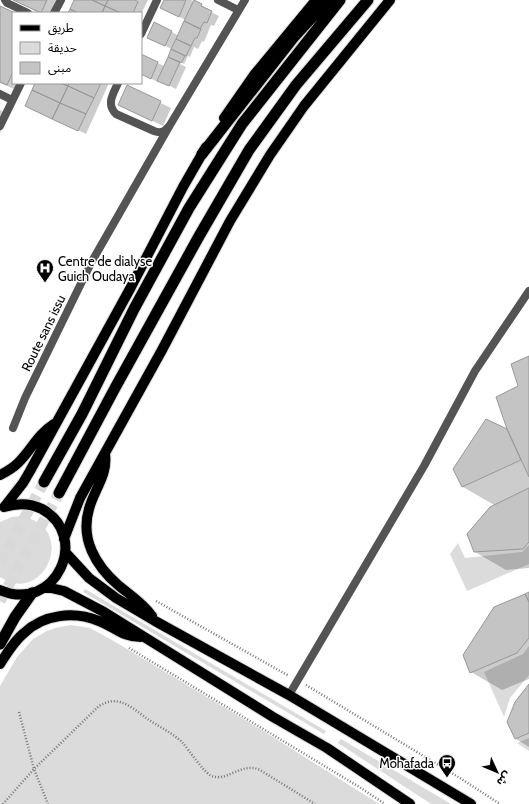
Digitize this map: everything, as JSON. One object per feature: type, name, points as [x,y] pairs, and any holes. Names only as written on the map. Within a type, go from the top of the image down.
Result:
[{"type":"highway","points":[[202,154],[294,38],[328,0]]},
{"type":"highway","points":[[44,482],[82,414],[134,309],[189,208],[242,124],[340,0]]},
{"type":"highway","points":[[59,493],[198,238],[250,150],[296,85],[368,0]]},
{"type":"highway","points":[[343,29],[373,0]]},
{"type":"highway","points":[[0,644],[15,617],[32,593]]},
{"type":"main road","points":[[2,507],[23,483],[131,288],[202,154],[254,75],[316,0]]},
{"type":"main road","points":[[64,539],[80,498],[162,350],[230,221],[270,155],[304,106],[390,0]]},
{"type":"main road","points":[[0,475],[17,465],[39,436],[56,423]]},
{"type":"main road","points":[[105,454],[105,470],[103,478],[91,500],[87,513],[87,538],[92,552],[108,576],[138,601],[155,622]]},
{"type":"main road","points":[[0,590],[7,594],[19,595],[32,593],[44,588],[59,573],[65,552],[64,539],[61,529],[55,520],[42,509],[26,504],[15,504],[2,507]]},
{"type":"main road","points":[[65,552],[82,572],[102,588],[155,622],[289,695],[472,804]]},
{"type":"main road","points":[[44,588],[58,589],[72,594],[104,612],[273,717],[327,748],[410,804]]},
{"type":"main road","points":[[0,664],[16,640],[24,632],[34,625],[56,617],[67,615],[90,618],[101,622],[125,635],[132,637],[143,637]]},
{"type":"street","points":[[5,0],[7,3],[26,12]]},
{"type":"street","points":[[55,12],[61,0]]},
{"type":"street","points":[[142,32],[157,0]]},
{"type":"street","points":[[218,0],[238,10]]},
{"type":"street","name":"Route sans issu","points":[[14,428],[25,398],[91,263],[170,125],[245,0]]},
{"type":"street","points":[[0,126],[20,84]]},
{"type":"street","points":[[118,84],[112,95],[110,104],[111,108],[116,114],[157,132],[163,132],[170,125]]},
{"type":"street","points":[[0,94],[12,100]]},
{"type":"street","points":[[289,695],[424,466],[475,371],[529,291]]},
{"type":"path","points":[[3,804],[34,769],[99,706],[109,701],[127,705],[174,736],[209,774],[222,777],[247,767],[256,768],[315,804]]},
{"type":"path","points":[[19,712],[34,769],[48,804]]},
{"type":"green space","points":[[20,516],[38,523],[48,534],[52,548],[49,562],[41,574],[30,582],[16,583],[0,577],[0,522],[12,517]]},
{"type":"green space","points":[[458,543],[465,558],[522,552],[529,545],[529,564],[467,591],[450,554]]},
{"type":"green space","points":[[85,589],[326,731],[324,734],[83,592]]},
{"type":"green space","points":[[71,625],[90,628],[112,640],[265,732],[379,804],[0,804],[0,686],[17,657],[33,639],[55,628]]},
{"type":"green space","points":[[529,646],[529,675],[510,698],[504,717],[484,672],[523,654]]},
{"type":"green space","points":[[529,738],[529,751],[517,743]]},
{"type":"green space","points":[[341,739],[451,804],[431,804],[338,743]]},
{"type":"building","points":[[13,0],[47,0],[41,12]]},
{"type":"building","points":[[74,0],[92,0],[105,6],[102,12],[76,12],[70,9]]},
{"type":"building","points":[[92,0],[108,0],[105,6]]},
{"type":"building","points":[[108,0],[135,0],[138,2],[133,12],[119,12],[105,6]]},
{"type":"building","points":[[164,0],[186,0],[179,17],[160,8]]},
{"type":"building","points":[[194,0],[202,4],[201,6],[212,11],[207,23],[204,22],[200,29],[184,21]]},
{"type":"building","points":[[0,6],[13,12],[12,74],[7,85],[0,82]]},
{"type":"building","points":[[105,6],[119,12],[102,12]]},
{"type":"building","points":[[70,9],[76,12],[68,12]]},
{"type":"building","points":[[184,21],[201,29],[191,46],[176,39]]},
{"type":"building","points":[[154,22],[172,31],[165,46],[147,38]]},
{"type":"building","points":[[176,39],[191,46],[186,56],[171,49]]},
{"type":"building","points":[[171,49],[185,56],[181,63],[168,57]]},
{"type":"building","points":[[142,54],[158,62],[151,79],[142,74]]},
{"type":"building","points":[[168,57],[180,62],[169,86],[157,81]]},
{"type":"building","points":[[35,84],[63,84],[68,86],[60,103],[32,90]]},
{"type":"building","points":[[69,84],[101,84],[94,98],[68,86]]},
{"type":"building","points":[[127,85],[161,101],[152,121],[118,105]]},
{"type":"building","points":[[68,86],[94,98],[86,114],[60,103]]},
{"type":"building","points":[[32,90],[60,103],[52,119],[25,106]]},
{"type":"building","points":[[60,103],[86,114],[78,131],[52,119]]},
{"type":"building","points":[[529,356],[529,477],[507,429],[496,397],[518,386],[511,364]]},
{"type":"building","points":[[486,419],[507,429],[521,460],[462,487],[453,469]]},
{"type":"building","points":[[529,488],[529,542],[523,549],[474,552],[467,534],[490,507]]},
{"type":"building","points":[[529,592],[529,602],[525,594]]},
{"type":"building","points":[[525,594],[529,602],[529,638],[517,653],[470,673],[463,655],[494,607]]},
{"type":"building","points":[[529,684],[529,733],[515,739],[507,722],[515,702]]},
{"type":"tunnel","points":[[0,563],[44,482]]},
{"type":"tunnel","points":[[0,601],[59,493]]},
{"type":"place","name":"Centre de dialyse Guich Oudaya","points":[[45,283]]},
{"type":"place","name":"Mohafada","points":[[447,778]]}]
